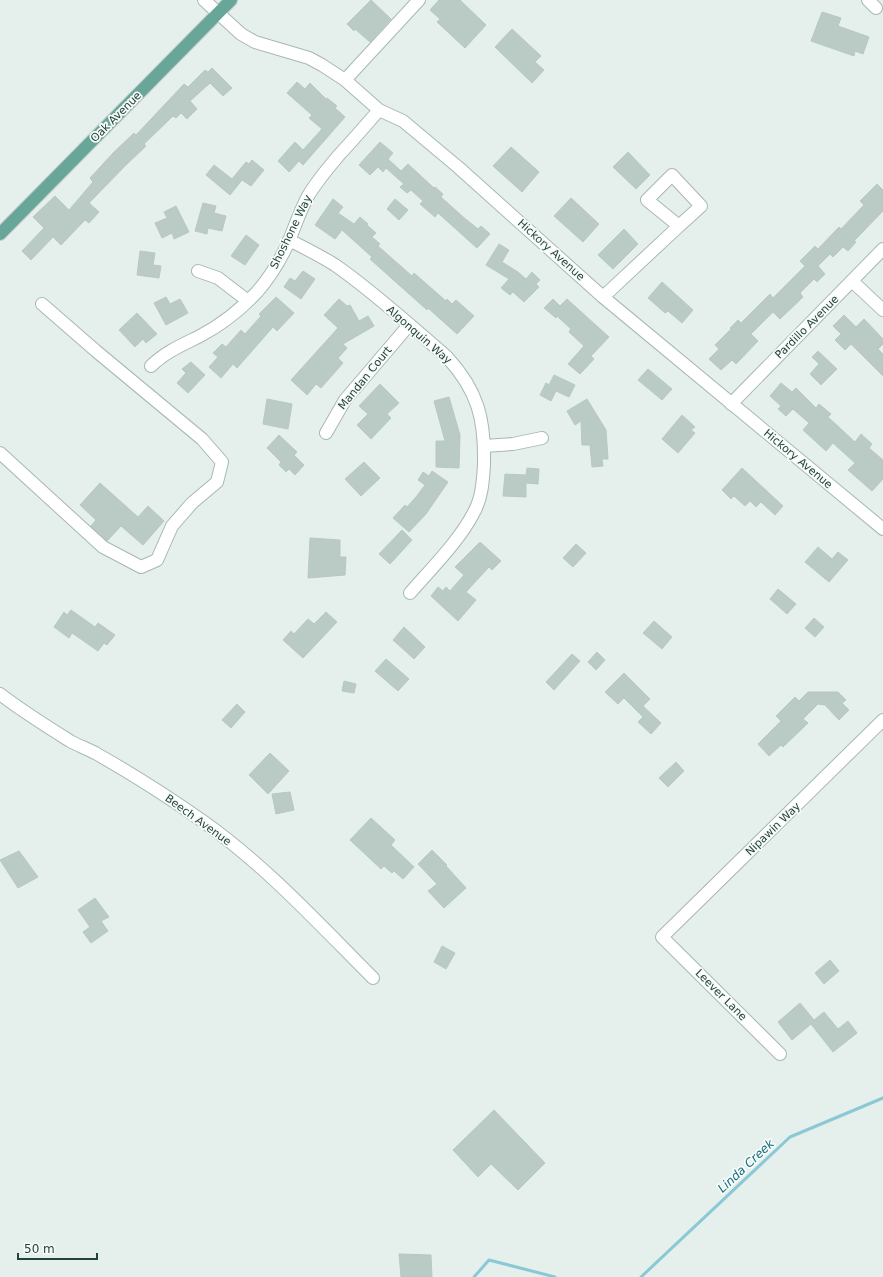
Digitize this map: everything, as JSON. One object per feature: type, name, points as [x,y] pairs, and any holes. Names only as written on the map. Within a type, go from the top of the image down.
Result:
[{"type":"main road","name":"Oak Avenue","points":[[0,234],[231,0]]},
{"type":"street","name":"Hickory Avenue","points":[[204,0],[242,34],[255,42],[309,58],[334,71],[379,110],[403,120],[458,167],[603,297],[883,529]]},
{"type":"street","points":[[345,80],[419,0]]},
{"type":"street","name":"Shoshone Way","points":[[151,366],[159,358],[173,349],[217,326],[248,301],[270,274],[289,240],[309,195],[319,179],[379,110]]},
{"type":"street","points":[[603,297],[679,226]]},
{"type":"street","name":"Algonquin Way","points":[[289,240],[318,255],[358,282],[447,357],[459,370],[476,399],[481,415],[484,446],[482,488],[474,513],[465,528],[410,593]]},
{"type":"street","name":"Pardillo Avenue","points":[[731,404],[883,249]]},
{"type":"street","points":[[198,271],[218,278],[248,301]]},
{"type":"street","points":[[852,281],[883,310]]},
{"type":"street","points":[[0,453],[103,547],[141,567],[157,560],[172,526],[192,503],[217,482],[222,462],[202,439],[42,304]]},
{"type":"street","name":"Mandan Court","points":[[326,434],[345,400],[409,325]]},
{"type":"street","points":[[484,446],[513,444],[542,438]]},
{"type":"street","name":"Beech Avenue","points":[[0,694],[21,710],[71,742],[96,754],[138,779],[206,823],[303,907],[373,978]]},
{"type":"street","name":"Nipawin Way","points":[[662,937],[883,720]]},
{"type":"street","name":"Leever Lane","points":[[662,937],[780,1054]]},
{"type":"building","points":[[371,0],[391,19],[370,42],[347,24]]},
{"type":"building","points":[[439,0],[460,0],[486,25],[465,48],[437,22],[440,19],[430,10]]},
{"type":"building","points":[[822,12],[841,18],[838,26],[869,37],[863,54],[855,51],[854,56],[811,41]]},
{"type":"building","points":[[512,29],[541,56],[535,62],[544,70],[532,83],[495,47]]},
{"type":"building","points":[[212,68],[232,88],[223,96],[210,83],[190,101],[197,109],[187,119],[181,113],[176,118],[173,116],[144,144],[146,146],[89,203],[99,212],[89,223],[85,220],[61,245],[53,237],[31,260],[22,251],[44,228],[33,217],[55,196],[69,210],[93,182],[90,178],[114,152],[134,133],[136,135],[184,84],[188,87],[205,70],[208,72]]},
{"type":"building","points":[[297,82],[305,89],[310,83],[326,99],[327,98],[337,106],[335,108],[345,117],[303,165],[299,161],[289,172],[278,161],[295,142],[303,150],[322,129],[309,118],[312,115],[287,93]]},
{"type":"building","points":[[380,142],[393,153],[388,159],[401,171],[408,164],[434,188],[435,187],[443,194],[441,197],[462,216],[478,229],[481,226],[490,234],[477,248],[438,213],[435,217],[420,204],[423,201],[411,190],[407,193],[400,187],[404,184],[386,168],[383,172],[378,167],[370,175],[359,165]]},
{"type":"building","points":[[511,147],[539,172],[522,192],[493,166]]},
{"type":"building","points":[[628,152],[650,175],[636,189],[613,167]]},
{"type":"building","points":[[252,160],[264,170],[251,186],[242,180],[230,195],[206,175],[214,165],[232,179],[246,162],[249,164]]},
{"type":"building","points":[[877,184],[883,190],[883,211],[854,241],[856,242],[848,251],[843,247],[833,257],[830,254],[818,266],[825,274],[817,282],[814,279],[800,293],[803,297],[780,319],[773,312],[751,334],[758,341],[736,364],[732,360],[721,370],[709,359],[719,349],[715,345],[738,320],[741,323],[770,294],[773,298],[805,266],[800,261],[815,246],[818,249],[839,227],[841,229],[864,205],[860,201]]},
{"type":"building","points":[[571,198],[599,224],[583,242],[554,216]]},
{"type":"building","points":[[333,199],[343,207],[338,213],[354,224],[360,217],[376,233],[372,237],[380,244],[378,246],[412,276],[414,273],[446,301],[447,299],[452,304],[456,300],[474,316],[457,334],[428,308],[427,310],[370,259],[372,257],[342,230],[335,239],[315,225]]},
{"type":"building","points":[[395,199],[408,210],[399,220],[387,209]]},
{"type":"building","points":[[203,203],[216,206],[214,213],[226,216],[222,231],[208,228],[207,234],[195,231]]},
{"type":"building","points":[[176,206],[189,232],[174,239],[172,233],[162,238],[155,223],[167,218],[164,212]]},
{"type":"building","points":[[624,229],[638,244],[613,269],[598,255]]},
{"type":"building","points":[[246,235],[259,245],[245,265],[231,256]]},
{"type":"building","points":[[499,244],[509,250],[502,262],[526,279],[532,272],[540,280],[536,284],[539,287],[524,302],[513,292],[510,295],[501,288],[509,279],[486,265]]},
{"type":"building","points":[[140,251],[155,253],[153,265],[161,266],[159,278],[137,275]]},
{"type":"building","points":[[303,271],[315,279],[301,299],[284,287],[290,278],[295,281]]},
{"type":"building","points":[[662,282],[693,310],[682,323],[668,311],[665,313],[648,298]]},
{"type":"building","points":[[166,297],[170,304],[180,299],[188,313],[166,325],[154,303]]},
{"type":"building","points":[[276,297],[294,313],[277,331],[273,327],[237,368],[233,364],[221,378],[209,367],[218,357],[213,353],[222,344],[226,347],[241,330],[245,334],[261,316],[259,314]]},
{"type":"building","points":[[339,299],[347,306],[350,305],[359,321],[368,316],[374,326],[343,344],[347,348],[338,358],[343,363],[321,388],[316,384],[307,395],[291,380],[338,328],[324,315]]},
{"type":"building","points":[[553,299],[560,306],[567,299],[609,337],[591,356],[594,359],[580,374],[568,364],[584,346],[569,332],[571,329],[557,316],[556,318],[544,308]]},
{"type":"building","points":[[137,313],[157,334],[146,343],[143,339],[135,347],[119,330]]},
{"type":"building","points":[[844,315],[856,327],[864,319],[883,339],[883,344],[878,349],[883,354],[883,376],[851,344],[845,350],[835,340],[841,334],[833,326]]},
{"type":"building","points":[[818,351],[837,369],[821,385],[810,374],[819,364],[812,357]]},
{"type":"building","points":[[191,362],[205,375],[188,393],[177,383],[186,373],[182,369]]},
{"type":"building","points":[[648,369],[672,389],[662,400],[638,380]]},
{"type":"building","points":[[554,375],[575,385],[569,397],[556,391],[551,401],[540,395],[546,383],[549,385]]},
{"type":"building","points":[[781,383],[792,392],[796,388],[816,408],[819,404],[831,414],[828,417],[855,442],[861,434],[872,444],[869,448],[883,460],[883,479],[872,491],[848,470],[855,463],[833,443],[826,451],[803,430],[809,423],[793,409],[786,416],[778,409],[781,406],[770,396]]},
{"type":"building","points":[[380,384],[399,403],[387,414],[391,418],[371,439],[357,425],[368,414],[359,406]]},
{"type":"building","points":[[449,397],[460,435],[459,468],[436,467],[436,441],[445,441],[434,401]]},
{"type":"building","points":[[267,399],[292,404],[288,429],[263,424]]},
{"type":"building","points":[[587,399],[606,430],[608,459],[602,459],[603,466],[592,467],[590,445],[582,445],[581,421],[575,425],[567,411]]},
{"type":"building","points":[[682,415],[695,427],[691,430],[695,433],[678,453],[662,439]]},
{"type":"building","points":[[279,435],[297,452],[294,455],[304,465],[295,475],[289,469],[286,472],[279,465],[281,462],[267,448]]},
{"type":"building","points":[[364,462],[380,478],[361,496],[345,479]]},
{"type":"building","points":[[527,468],[539,469],[538,484],[526,483],[526,497],[503,496],[505,474],[526,475]]},
{"type":"building","points":[[742,468],[783,506],[775,515],[761,502],[756,507],[750,501],[745,506],[734,496],[731,499],[722,490]]},
{"type":"building","points":[[432,471],[448,482],[426,514],[409,532],[393,518],[405,505],[407,507],[425,485],[418,480],[423,472],[429,476]]},
{"type":"building","points":[[100,483],[138,517],[148,506],[164,521],[143,545],[121,526],[107,541],[91,526],[96,520],[80,505]]},
{"type":"building","points":[[402,530],[412,540],[390,564],[379,554]]},
{"type":"building","points":[[310,538],[340,540],[340,557],[346,557],[345,575],[308,578]]},
{"type":"building","points":[[480,542],[501,561],[492,570],[489,567],[466,592],[476,600],[458,621],[431,596],[438,587],[443,591],[446,587],[450,591],[464,575],[455,567]]},
{"type":"building","points":[[576,544],[586,553],[573,567],[563,558]]},
{"type":"building","points":[[818,547],[832,559],[838,552],[848,560],[829,582],[805,562]]},
{"type":"building","points":[[778,589],[796,604],[787,614],[770,599]]},
{"type":"building","points":[[71,610],[95,627],[98,623],[115,635],[107,645],[104,643],[98,651],[72,633],[69,638],[54,627],[64,612],[67,615]]},
{"type":"building","points":[[326,612],[337,622],[303,658],[283,640],[291,631],[294,634],[308,619],[314,624]]},
{"type":"building","points":[[814,618],[824,627],[815,637],[805,628]]},
{"type":"building","points":[[654,621],[672,637],[662,649],[643,633]]},
{"type":"building","points":[[404,627],[425,647],[414,659],[393,640]]},
{"type":"building","points":[[597,652],[605,660],[596,670],[588,662]]},
{"type":"building","points":[[572,654],[580,661],[554,690],[546,682]]},
{"type":"building","points":[[386,659],[409,679],[398,691],[375,671]]},
{"type":"building","points":[[624,673],[650,699],[643,706],[661,723],[651,734],[638,722],[643,717],[624,698],[618,704],[605,692]]},
{"type":"building","points":[[344,681],[356,684],[354,693],[342,691]]},
{"type":"building","points":[[808,692],[838,692],[846,700],[842,703],[849,710],[839,720],[825,705],[818,704],[803,719],[808,723],[783,747],[781,745],[769,756],[758,744],[781,721],[776,716],[795,697],[799,701]]},
{"type":"building","points":[[237,704],[245,712],[231,728],[222,720]]},
{"type":"building","points":[[270,753],[289,771],[268,794],[249,775]]},
{"type":"building","points":[[676,762],[684,771],[668,787],[659,778]]},
{"type":"building","points":[[290,792],[294,810],[276,814],[272,794]]},
{"type":"building","points":[[371,818],[395,840],[391,845],[414,867],[403,879],[394,871],[392,873],[384,866],[381,869],[350,840]]},
{"type":"building","points":[[432,850],[466,888],[444,908],[428,891],[437,884],[418,864]]},
{"type":"building","points":[[19,851],[38,877],[18,888],[0,860]]},
{"type":"building","points":[[95,898],[109,917],[101,921],[108,931],[91,943],[83,932],[90,927],[78,910]]},
{"type":"building","points":[[442,946],[455,953],[446,969],[434,962]]},
{"type":"building","points":[[830,960],[839,971],[824,984],[815,973]]},
{"type":"building","points":[[800,1003],[814,1020],[824,1012],[838,1029],[848,1021],[857,1033],[833,1052],[811,1024],[792,1040],[778,1022]]},
{"type":"building","points":[[494,1110],[545,1163],[518,1190],[491,1164],[478,1177],[453,1150]]},
{"type":"building","points":[[399,1254],[431,1255],[432,1277],[401,1277]]},
{"type":"waterway","name":"Linda Creek","points":[[641,1277],[790,1137],[883,1098]]},
{"type":"waterway","name":"Linda Creek","points":[[474,1277],[489,1260],[555,1277]]}]
